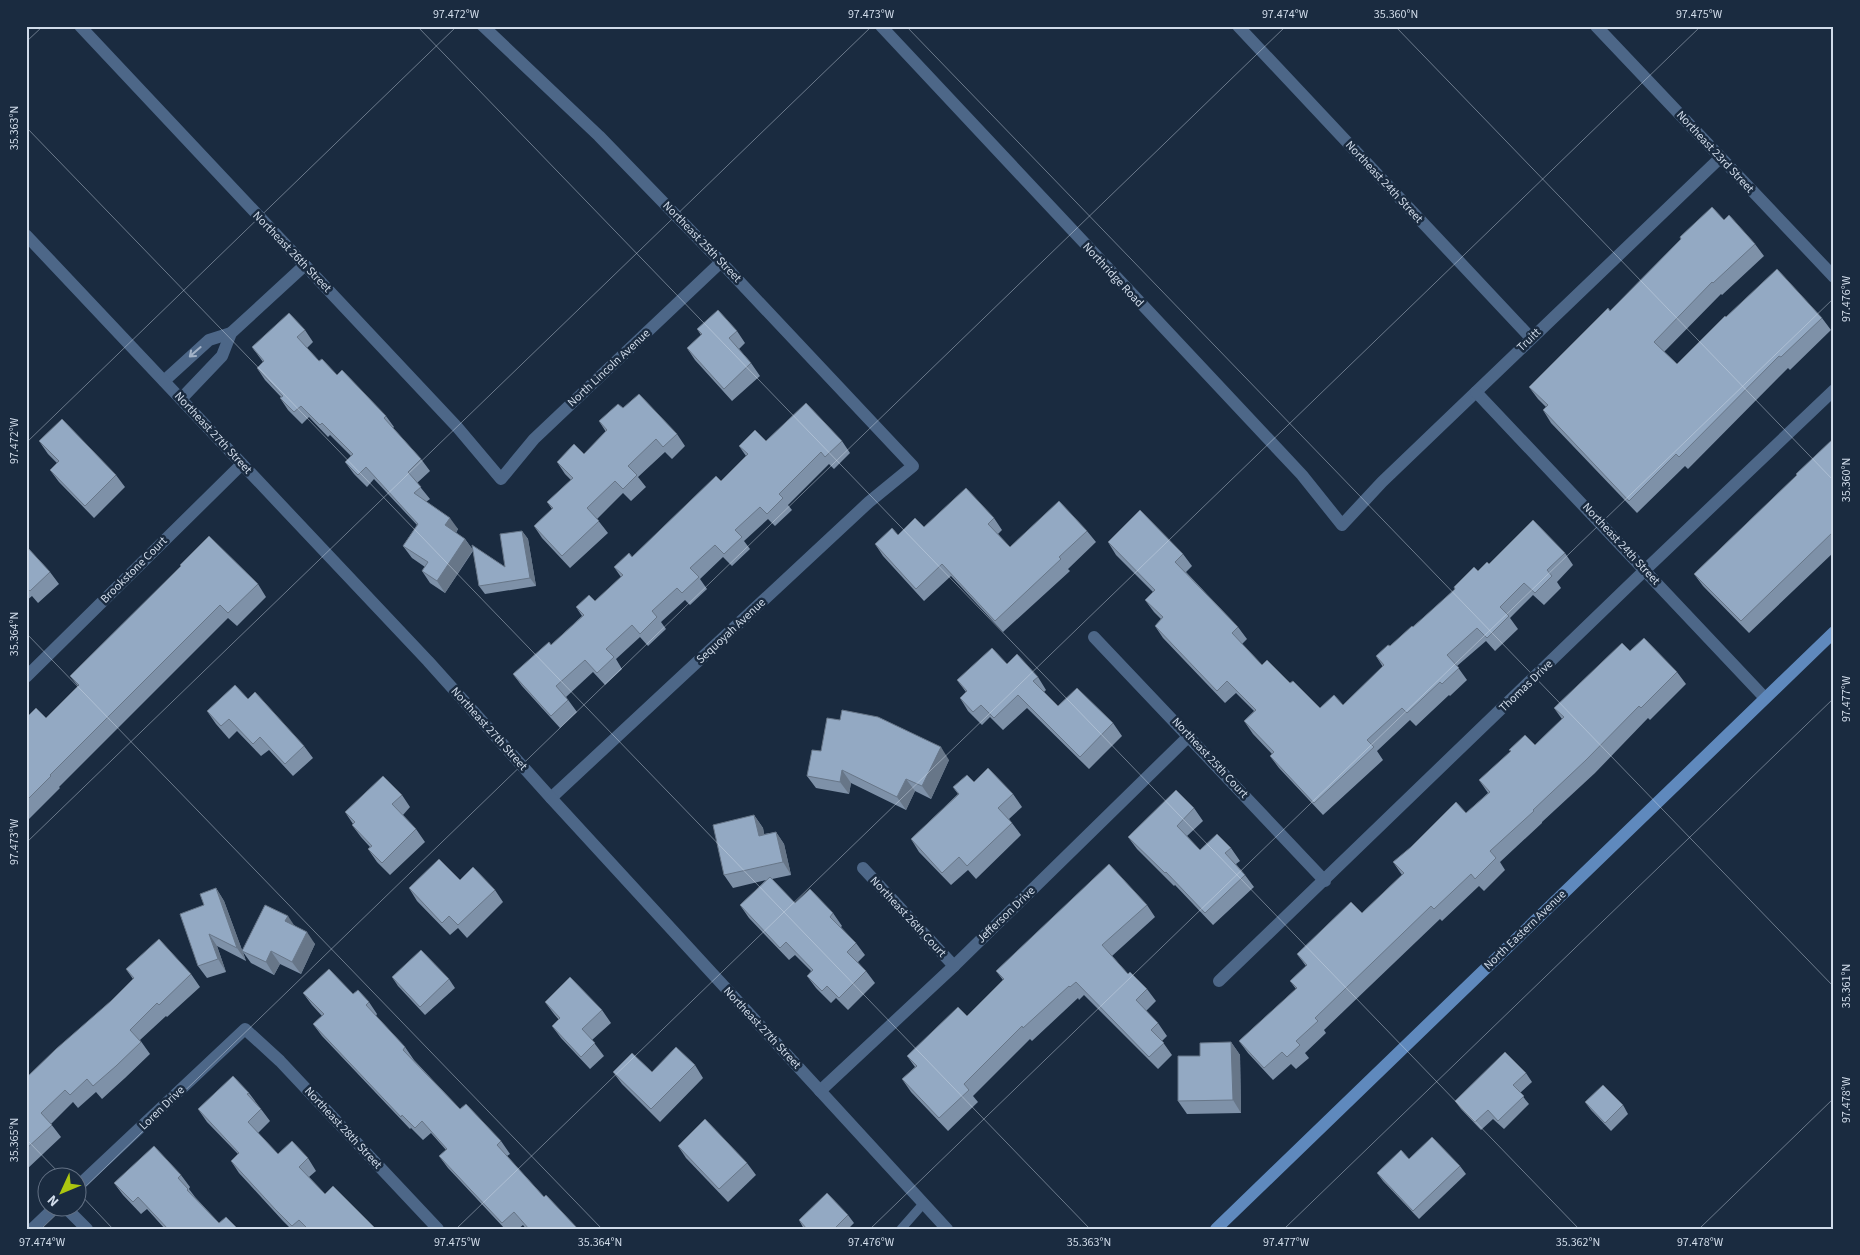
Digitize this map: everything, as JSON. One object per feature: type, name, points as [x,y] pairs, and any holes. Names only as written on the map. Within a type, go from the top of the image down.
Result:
[{"type":"main road","name":"North Eastern Avenue","points":[[1216,1229],[1834,632]]},
{"type":"street","name":"Northeast 26th Street","points":[[80,26],[458,428],[501,479]]},
{"type":"street","name":"Northeast 25th Street","points":[[482,26],[598,136],[721,262],[913,466]]},
{"type":"street","name":"Northridge Road","points":[[881,26],[1067,227],[1302,475],[1342,526]]},
{"type":"street","name":"Northeast 24th Street","points":[[1238,26],[1531,338]]},
{"type":"street","name":"Northeast 23rd Street","points":[[1596,26],[1834,277]]},
{"type":"street","name":"Truitt","points":[[1342,526],[1382,482],[1720,158]]},
{"type":"street","name":"Northeast 27th Street","points":[[26,235],[428,661],[551,798],[947,1229]]},
{"type":"street","name":"North Lincoln Avenue","points":[[501,479],[534,439],[721,262]]},
{"type":"street","points":[[164,381],[209,340],[231,333],[305,265]]},
{"type":"street","points":[[181,399],[222,356],[231,333]]},
{"type":"street","name":"Thomas Drive","points":[[1219,981],[1834,390]]},
{"type":"street","name":"Northeast 24th Street","points":[[1476,392],[1765,698]]},
{"type":"street","name":"Brookstone Court","points":[[26,677],[242,464]]},
{"type":"street","name":"Sequoyah Avenue","points":[[551,798],[869,502],[913,466]]},
{"type":"street","name":"Northeast 25th Court","points":[[1094,637],[1325,880]]},
{"type":"street","name":"Jefferson Drive","points":[[820,1091],[954,966],[1190,736]]},
{"type":"street","name":"Northeast 26th Court","points":[[863,868],[954,966]]},
{"type":"street","name":"Loren Drive","points":[[88,1177],[246,1029]]},
{"type":"street","name":"Northeast 28th Street","points":[[246,1029],[280,1062],[438,1229]]},
{"type":"street","points":[[32,1229],[44,1218]]},
{"type":"street","points":[[76,1218],[87,1229]]},
{"type":"lane","points":[[900,1229],[923,1204]]},
{"type":"building","points":[[1712,207],[1724,220],[1729,215],[1755,244],[1712,282],[1654,342],[1677,364],[1725,316],[1777,269],[1822,318],[1781,357],[1779,356],[1679,457],[1676,454],[1629,501],[1543,410],[1548,405],[1529,387],[1608,308],[1610,311],[1681,239],[1680,237]]},
{"type":"building","points":[[718,310],[737,331],[729,338],[751,363],[724,389],[687,348],[702,334],[697,329]]},
{"type":"building","points":[[289,313],[305,330],[297,337],[319,361],[322,359],[337,375],[342,370],[386,416],[384,418],[421,459],[408,472],[421,487],[414,493],[450,518],[445,525],[465,539],[437,581],[422,571],[428,562],[403,546],[418,524],[366,467],[358,475],[345,462],[353,454],[322,423],[320,425],[301,406],[294,412],[280,398],[283,396],[257,368],[264,361],[252,347]]},
{"type":"building","points":[[639,394],[677,434],[663,447],[656,439],[628,466],[637,475],[623,489],[615,481],[587,508],[599,521],[562,556],[534,526],[553,508],[547,502],[573,478],[557,462],[574,444],[584,454],[607,430],[599,421],[618,404],[623,408]]},
{"type":"building","points":[[806,403],[842,441],[825,457],[821,452],[779,494],[783,498],[767,514],[760,507],[735,530],[742,537],[724,554],[715,545],[690,568],[699,577],[682,593],[677,588],[652,611],[657,617],[640,634],[632,625],[606,649],[614,657],[597,673],[585,660],[556,686],[568,700],[551,716],[513,674],[549,642],[551,645],[584,615],[576,607],[589,595],[595,601],[623,575],[614,567],[629,553],[632,557],[716,476],[721,481],[748,454],[739,446],[755,430],[766,441]]},
{"type":"building","points":[[62,419],[116,475],[85,506],[50,470],[59,461],[39,441]]},
{"type":"building","points":[[1834,438],[1834,531],[1741,621],[1694,574]]},
{"type":"building","points":[[966,488],[994,518],[988,524],[1010,547],[1059,501],[1087,531],[1059,557],[1061,559],[995,621],[942,564],[916,589],[875,544],[892,528],[898,535],[915,518],[924,527]]},
{"type":"building","points":[[1140,510],[1183,554],[1175,562],[1238,627],[1232,633],[1262,665],[1267,660],[1290,683],[1293,681],[1320,708],[1334,695],[1343,705],[1384,665],[1376,656],[1413,627],[1455,589],[1454,587],[1474,567],[1478,571],[1487,562],[1489,564],[1533,520],[1565,553],[1547,570],[1552,576],[1535,593],[1524,583],[1500,607],[1509,616],[1487,638],[1477,628],[1447,655],[1459,668],[1442,684],[1440,682],[1407,713],[1402,708],[1367,740],[1374,747],[1314,803],[1270,756],[1274,752],[1244,721],[1256,710],[1227,681],[1217,691],[1155,626],[1163,617],[1145,600],[1155,590],[1108,542]]},
{"type":"building","points":[[522,531],[530,578],[479,586],[472,545],[505,567],[500,534]]},
{"type":"building","points":[[209,536],[258,584],[228,613],[220,605],[26,801],[26,718],[36,708],[46,718],[79,685],[70,676]]},
{"type":"building","points":[[26,546],[50,572],[30,591],[26,587]]},
{"type":"building","points":[[1644,638],[1677,672],[1641,708],[1639,706],[1534,811],[1490,851],[1496,858],[1475,879],[1471,874],[1434,909],[1431,906],[1315,1018],[1318,1021],[1296,1041],[1300,1045],[1287,1057],[1282,1052],[1264,1068],[1239,1041],[1297,988],[1290,981],[1307,965],[1297,954],[1351,902],[1362,913],[1404,873],[1393,862],[1411,847],[1456,802],[1466,813],[1490,792],[1479,780],[1511,751],[1509,750],[1525,735],[1535,745],[1564,717],[1554,708],[1622,643],[1630,651]]},
{"type":"building","points":[[992,648],[1007,664],[1017,654],[1038,677],[1033,681],[1058,706],[1077,688],[1113,723],[1080,757],[1018,695],[994,718],[981,705],[973,712],[960,698],[967,691],[957,680]]},
{"type":"building","points":[[235,685],[248,699],[255,692],[304,746],[285,764],[260,737],[253,744],[229,719],[221,726],[207,711]]},
{"type":"building","points":[[842,710],[878,717],[941,747],[922,786],[906,779],[897,797],[842,770],[840,782],[807,776],[812,750],[821,751],[827,718],[840,720]]},
{"type":"building","points":[[988,768],[1013,794],[998,808],[1012,823],[967,866],[959,857],[942,873],[911,839],[959,794],[953,787],[967,775],[974,782]]},
{"type":"building","points":[[383,776],[402,795],[392,804],[416,829],[382,863],[368,849],[372,846],[352,825],[355,822],[345,812]]},
{"type":"building","points":[[1176,790],[1194,808],[1177,826],[1200,850],[1217,834],[1231,848],[1225,853],[1245,875],[1205,913],[1166,872],[1128,837]]},
{"type":"building","points":[[754,815],[759,836],[776,832],[783,862],[724,875],[713,825]]},
{"type":"building","points":[[439,859],[460,880],[473,867],[495,890],[458,925],[449,916],[442,923],[409,888]]},
{"type":"building","points":[[1109,864],[1147,905],[1102,945],[1128,974],[1130,972],[1147,989],[1136,1000],[1158,1023],[1151,1030],[1164,1043],[1149,1057],[1076,982],[1069,986],[1023,1028],[1022,1026],[964,1084],[969,1090],[939,1118],[902,1079],[917,1066],[907,1056],[958,1007],[967,1016],[1004,979],[996,971]]},
{"type":"building","points":[[770,877],[795,903],[810,889],[833,913],[830,917],[856,943],[847,952],[866,971],[839,998],[827,986],[822,991],[807,976],[813,970],[786,942],[780,948],[740,905]]},
{"type":"building","points":[[216,888],[237,948],[209,934],[218,959],[198,966],[180,914],[204,905],[200,894]]},
{"type":"building","points":[[265,905],[288,916],[285,921],[307,932],[292,962],[271,951],[266,962],[242,951]]},
{"type":"building","points":[[159,939],[191,974],[159,1005],[157,1003],[130,1030],[141,1042],[116,1066],[93,1086],[87,1079],[70,1095],[65,1090],[41,1113],[52,1125],[26,1149],[26,1078],[134,978],[126,969]]},
{"type":"building","points":[[421,950],[449,979],[420,1007],[392,977]]},
{"type":"building","points":[[329,969],[353,994],[358,990],[369,1002],[366,1005],[405,1047],[403,1050],[460,1109],[466,1104],[501,1141],[497,1145],[544,1197],[546,1195],[578,1229],[529,1229],[514,1212],[502,1223],[439,1156],[447,1149],[422,1121],[415,1128],[402,1115],[401,1117],[313,1024],[324,1014],[303,993]]},
{"type":"building","points":[[570,977],[602,1010],[582,1029],[595,1043],[581,1057],[552,1026],[560,1018],[545,1002]]},
{"type":"building","points":[[1231,1042],[1233,1100],[1178,1101],[1178,1056],[1200,1056],[1200,1043]]},
{"type":"building","points":[[676,1047],[695,1065],[651,1109],[613,1072],[632,1053],[652,1072]]},
{"type":"building","points":[[1505,1052],[1526,1073],[1513,1085],[1524,1096],[1498,1121],[1488,1110],[1475,1122],[1455,1101]]},
{"type":"building","points":[[233,1076],[261,1109],[248,1122],[278,1154],[292,1141],[308,1158],[299,1167],[325,1194],[333,1186],[376,1229],[308,1229],[299,1220],[292,1226],[275,1209],[231,1161],[239,1153],[198,1109]]},
{"type":"building","points":[[1603,1085],[1623,1105],[1605,1123],[1585,1102]]},
{"type":"building","points":[[705,1119],[747,1163],[719,1189],[678,1146]]},
{"type":"building","points":[[1432,1137],[1460,1166],[1413,1211],[1377,1173],[1401,1150],[1409,1159]]},
{"type":"building","points":[[154,1146],[181,1175],[178,1178],[187,1190],[219,1223],[226,1217],[238,1229],[168,1229],[138,1197],[133,1202],[114,1183]]},
{"type":"building","points":[[827,1193],[848,1215],[834,1229],[807,1229],[799,1220]]}]
